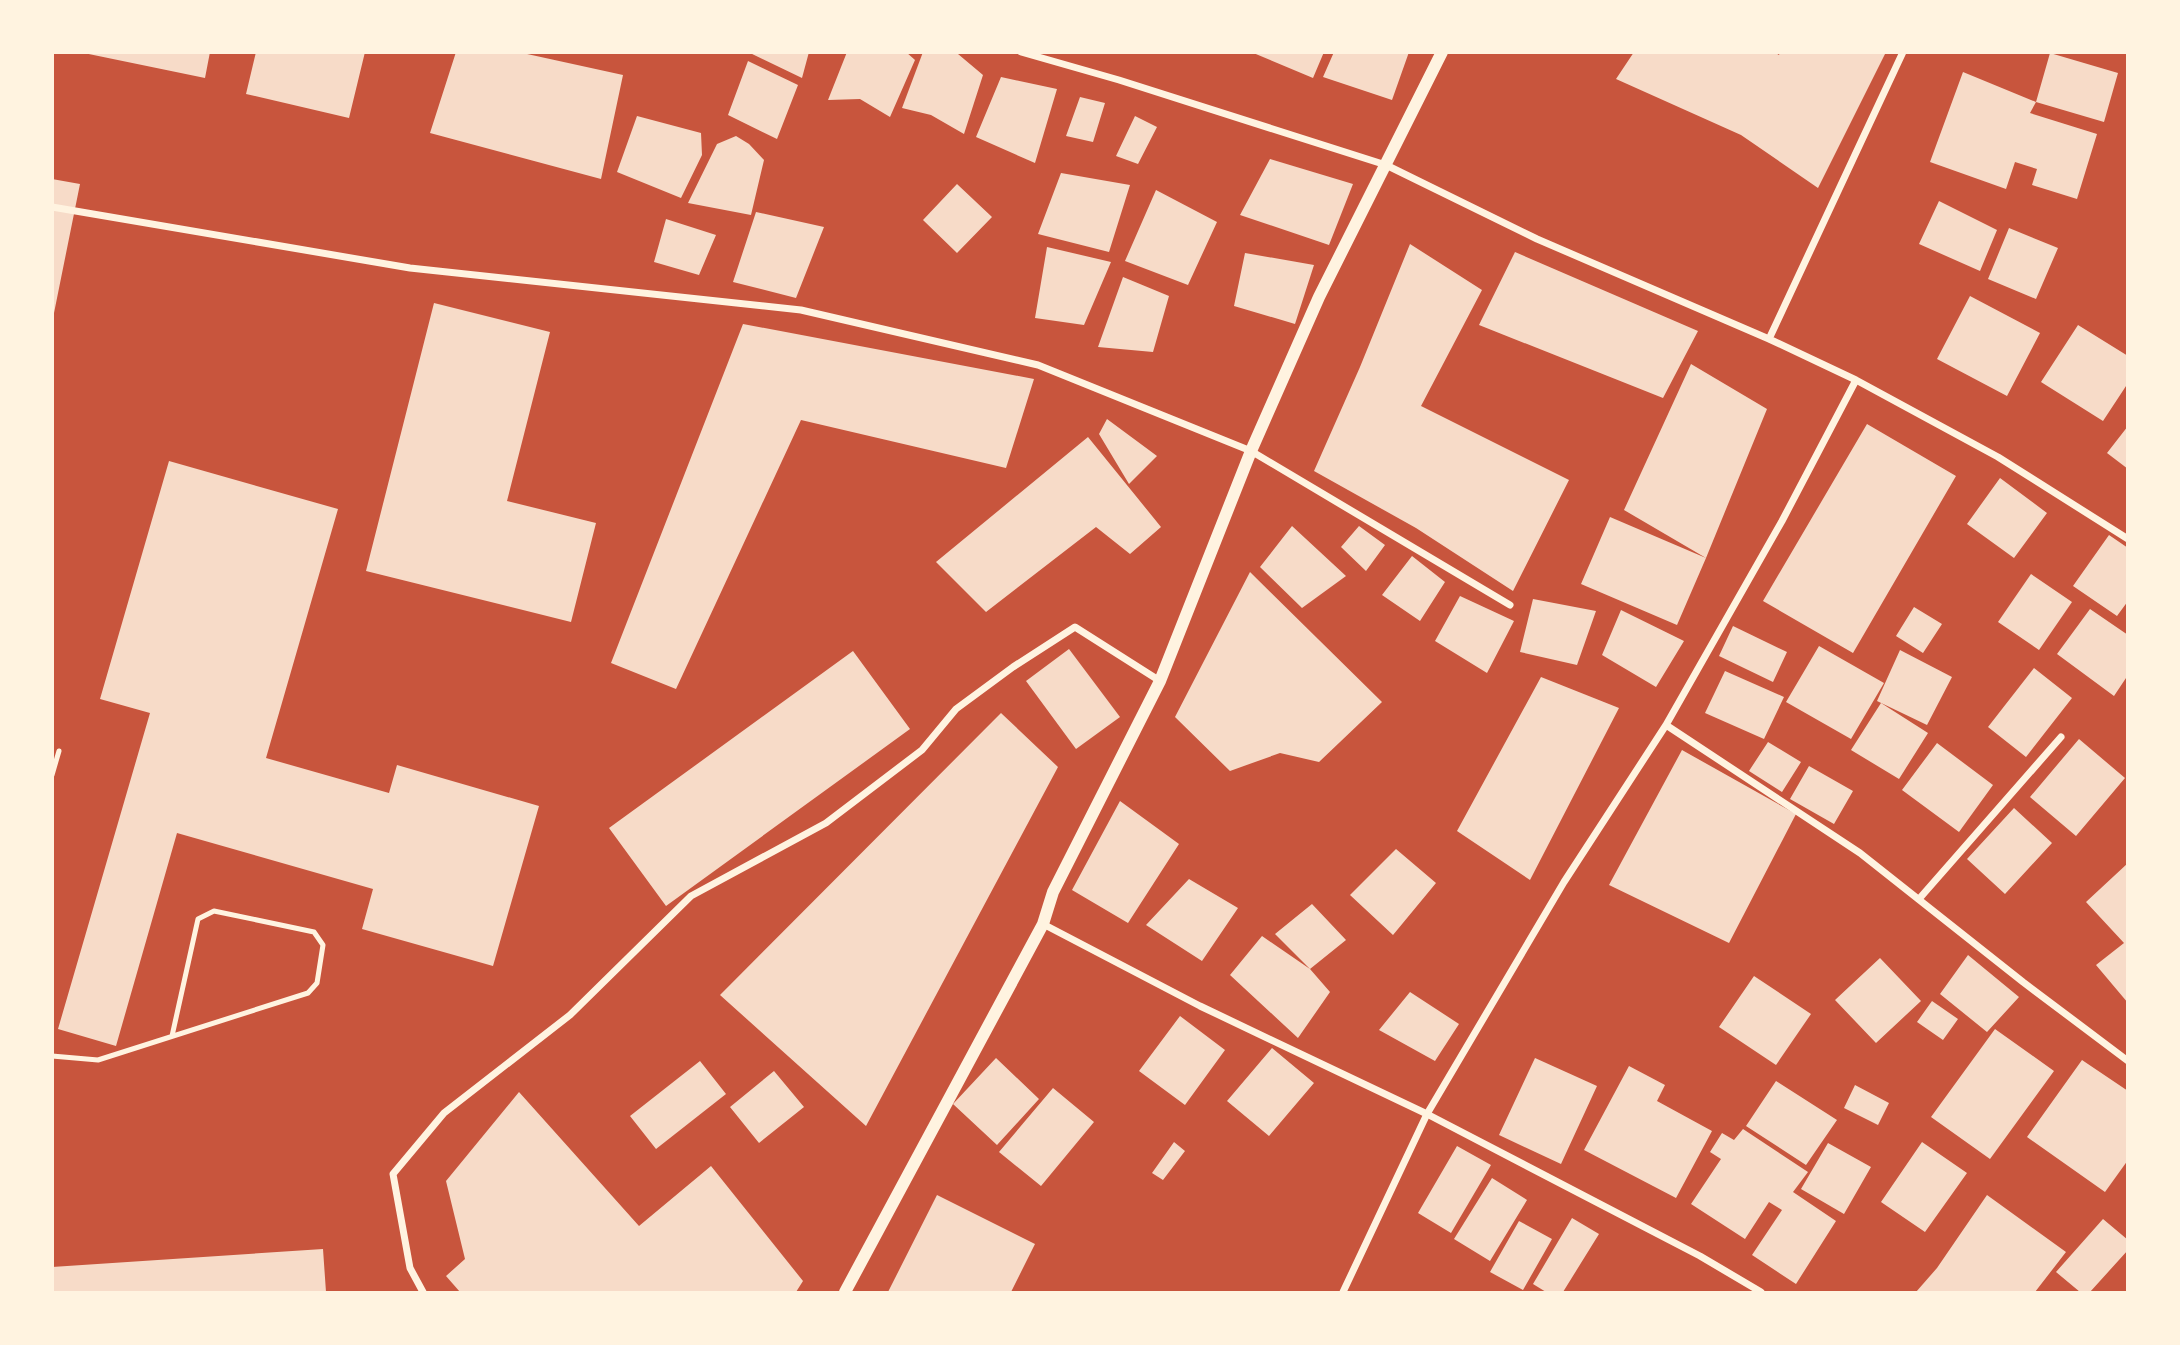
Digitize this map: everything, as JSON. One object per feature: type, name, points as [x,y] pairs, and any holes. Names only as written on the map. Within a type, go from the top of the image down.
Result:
[{"type":"street","points":[[1021,52],[1119,80],[1386,165],[1537,239],[1856,380],[1998,457],[2127,539]]},
{"type":"street","points":[[845,1293],[1043,924],[1053,892],[1160,681],[1251,451],[1320,297],[1442,52]]},
{"type":"street","points":[[1769,340],[1903,52]]},
{"type":"street","points":[[52,207],[410,268],[801,310],[1038,365],[1251,451],[1510,605]]},
{"type":"street","points":[[1343,1293],[1427,1114],[1564,882],[1666,725],[1782,521],[1856,380]]},
{"type":"street","points":[[423,1293],[410,1269],[393,1174],[444,1113],[570,1015],[691,896],[826,823],[922,751],[956,709],[1013,667],[1075,627],[1160,681]]},
{"type":"street","points":[[1666,725],[1860,853],[2022,982],[2127,1061]]},
{"type":"street","points":[[1919,899],[2061,737]]},
{"type":"street","points":[[1043,924],[1200,1006],[1427,1114],[1700,1256],[1761,1293]]},
{"type":"lane","points":[[52,775],[59,751]]},
{"type":"lane","points":[[52,1056],[98,1060],[308,993],[317,983],[323,945],[314,932],[214,911],[198,919],[172,1036]]},
{"type":"building","points":[[79,52],[210,52],[205,78]]},
{"type":"building","points":[[256,52],[365,52],[349,118],[246,94]]},
{"type":"building","points":[[456,52],[518,52],[623,75],[601,179],[430,133]]},
{"type":"building","points":[[748,52],[809,52],[802,78]]},
{"type":"building","points":[[847,52],[906,52],[915,60],[890,117],[860,99],[828,100]]},
{"type":"building","points":[[923,52],[958,54],[983,75],[964,134],[931,115],[902,108]]},
{"type":"building","points":[[1251,52],[1324,52],[1313,78]]},
{"type":"building","points":[[1334,52],[1409,52],[1392,100],[1323,77]]},
{"type":"building","points":[[1634,52],[1774,52],[1779,55],[1780,52],[1886,52],[1818,188],[1741,135],[1616,79]]},
{"type":"building","points":[[2050,53],[2118,73],[2104,122],[2036,102]]},
{"type":"building","points":[[748,61],[798,85],[777,139],[728,115]]},
{"type":"building","points":[[1963,72],[2036,102],[2030,113],[2097,134],[2077,199],[2032,185],[2037,169],[2015,162],[2006,189],[1930,162]]},
{"type":"building","points":[[1001,77],[1057,89],[1035,163],[976,137]]},
{"type":"building","points":[[1080,97],[1105,103],[1093,142],[1066,136]]},
{"type":"building","points":[[637,116],[701,133],[702,155],[681,198],[617,172]]},
{"type":"building","points":[[1135,116],[1157,127],[1138,164],[1116,156]]},
{"type":"building","points":[[736,136],[749,144],[764,160],[751,215],[688,203],[717,144]]},
{"type":"building","points":[[1270,159],[1353,184],[1329,245],[1240,215]]},
{"type":"building","points":[[1061,173],[1130,185],[1109,252],[1038,234]]},
{"type":"building","points":[[52,179],[80,184],[54,313],[52,313]]},
{"type":"building","points":[[957,184],[992,217],[957,253],[923,220]]},
{"type":"building","points":[[1156,190],[1217,222],[1188,285],[1125,261]]},
{"type":"building","points":[[1939,201],[1997,230],[1980,271],[1919,244]]},
{"type":"building","points":[[756,212],[824,227],[796,298],[733,282]]},
{"type":"building","points":[[666,219],[716,235],[699,275],[654,262]]},
{"type":"building","points":[[2009,228],[2058,248],[2036,299],[1988,279]]},
{"type":"building","points":[[1410,244],[1482,290],[1421,406],[1569,480],[1513,591],[1416,528],[1314,471]]},
{"type":"building","points":[[1047,247],[1111,262],[1084,325],[1035,318]]},
{"type":"building","points":[[1515,252],[1698,331],[1663,398],[1479,325]]},
{"type":"building","points":[[1245,253],[1314,265],[1295,324],[1234,306]]},
{"type":"building","points":[[1123,277],[1169,296],[1153,352],[1098,347]]},
{"type":"building","points":[[1970,296],[2040,333],[2007,396],[1937,359]]},
{"type":"building","points":[[434,303],[550,332],[507,501],[596,523],[571,622],[366,571]]},
{"type":"building","points":[[743,324],[1034,379],[1006,468],[801,420],[676,689],[611,663]]},
{"type":"building","points":[[2078,325],[2128,356],[2128,383],[2103,421],[2041,382]]},
{"type":"building","points":[[1691,364],[1767,409],[1706,558],[1624,510]]},
{"type":"building","points":[[1107,419],[1157,456],[1129,484],[1099,434]]},
{"type":"building","points":[[1867,424],[1956,476],[1853,653],[1763,601]]},
{"type":"building","points":[[2128,426],[2128,469],[2107,453]]},
{"type":"building","points":[[1088,437],[1161,527],[1130,554],[1096,527],[986,612],[936,562]]},
{"type":"building","points":[[169,461],[338,509],[266,758],[389,793],[397,765],[539,806],[493,966],[362,929],[373,889],[177,833],[116,1046],[58,1029],[150,713],[100,699]]},
{"type":"building","points":[[2000,478],[2047,513],[2014,558],[1967,524]]},
{"type":"building","points":[[1610,517],[1706,558],[1677,625],[1581,584]]},
{"type":"building","points":[[1292,526],[1346,576],[1302,608],[1260,567]]},
{"type":"building","points":[[1359,526],[1385,545],[1366,571],[1341,547]]},
{"type":"building","points":[[2109,535],[2128,548],[2128,601],[2117,616],[2073,586]]},
{"type":"building","points":[[1412,556],[1445,582],[1420,621],[1382,595]]},
{"type":"building","points":[[1250,572],[1382,702],[1319,762],[1280,753],[1230,771],[1175,717]]},
{"type":"building","points":[[2031,574],[2072,602],[2039,650],[1998,622]]},
{"type":"building","points":[[1460,596],[1514,621],[1487,673],[1435,641]]},
{"type":"building","points":[[1533,599],[1596,611],[1577,665],[1520,652]]},
{"type":"building","points":[[1914,607],[1942,624],[1923,653],[1896,636]]},
{"type":"building","points":[[2090,609],[2128,635],[2128,675],[2114,696],[2057,654]]},
{"type":"building","points":[[1621,610],[1684,641],[1656,687],[1602,655]]},
{"type":"building","points":[[1733,626],[1787,652],[1773,682],[1719,656]]},
{"type":"building","points":[[1819,646],[1884,683],[1851,739],[1786,702]]},
{"type":"building","points":[[1069,649],[1120,717],[1076,749],[1026,681]]},
{"type":"building","points":[[1900,650],[1952,677],[1927,725],[1877,701]]},
{"type":"building","points":[[853,651],[910,729],[666,906],[609,828]]},
{"type":"building","points":[[2034,668],[2072,698],[2026,757],[1988,727]]},
{"type":"building","points":[[1725,671],[1784,697],[1764,739],[1705,713]]},
{"type":"building","points":[[1541,677],[1619,708],[1530,880],[1457,831]]},
{"type":"building","points":[[1881,703],[1928,733],[1899,779],[1851,750]]},
{"type":"building","points":[[1001,713],[1058,767],[866,1126],[720,995]]},
{"type":"building","points":[[2079,739],[2125,778],[2076,836],[2030,797]]},
{"type":"building","points":[[1768,742],[1801,762],[1782,792],[1749,771]]},
{"type":"building","points":[[1937,743],[1993,785],[1959,832],[1902,790]]},
{"type":"building","points":[[1682,750],[1796,814],[1729,943],[1609,885]]},
{"type":"building","points":[[1809,766],[1853,791],[1834,824],[1790,799]]},
{"type":"building","points":[[1120,801],[1179,844],[1128,923],[1072,890]]},
{"type":"building","points":[[2014,808],[2052,843],[2005,894],[1967,859]]},
{"type":"building","points":[[1396,849],[1436,883],[1393,935],[1350,895]]},
{"type":"building","points":[[2128,863],[2128,1003],[2096,965],[2124,943],[2086,902]]},
{"type":"building","points":[[1189,879],[1238,908],[1202,961],[1146,925]]},
{"type":"building","points":[[1312,904],[1346,940],[1310,969],[1275,934]]},
{"type":"building","points":[[1262,936],[1310,969],[1330,992],[1298,1038],[1230,975]]},
{"type":"building","points":[[1968,955],[2019,997],[1987,1032],[1940,994]]},
{"type":"building","points":[[1880,958],[1921,1001],[1876,1043],[1835,1000]]},
{"type":"building","points":[[1754,976],[1811,1014],[1776,1065],[1719,1027]]},
{"type":"building","points":[[1410,992],[1459,1024],[1435,1061],[1379,1030]]},
{"type":"building","points":[[1932,1001],[1958,1019],[1943,1040],[1917,1022]]},
{"type":"building","points":[[1180,1016],[1225,1050],[1185,1105],[1139,1071]]},
{"type":"building","points":[[1995,1029],[2054,1071],[1990,1159],[1931,1117]]},
{"type":"building","points":[[1272,1048],[1314,1083],[1269,1136],[1227,1101]]},
{"type":"building","points":[[996,1058],[1039,1099],[997,1145],[953,1104]]},
{"type":"building","points":[[1535,1058],[1597,1086],[1561,1164],[1499,1135]]},
{"type":"building","points":[[2082,1060],[2128,1091],[2128,1160],[2105,1192],[2027,1137]]},
{"type":"building","points":[[700,1061],[726,1094],[656,1149],[630,1116]]},
{"type":"building","points":[[1629,1066],[1665,1085],[1657,1101],[1712,1131],[1676,1198],[1584,1150]]},
{"type":"building","points":[[774,1071],[804,1107],[759,1143],[730,1107]]},
{"type":"building","points":[[1776,1081],[1837,1120],[1806,1165],[1746,1126]]},
{"type":"building","points":[[1855,1085],[1889,1103],[1878,1125],[1844,1108]]},
{"type":"building","points":[[1053,1088],[1094,1122],[1041,1186],[999,1152]]},
{"type":"building","points":[[519,1092],[639,1226],[711,1166],[803,1281],[796,1292],[460,1292],[446,1276],[465,1259],[446,1181]]},
{"type":"building","points":[[1743,1129],[1808,1172],[1793,1192],[1836,1221],[1796,1284],[1752,1255],[1782,1210],[1769,1202],[1745,1239],[1691,1204],[1721,1159],[1710,1152],[1722,1133],[1734,1140]]},
{"type":"building","points":[[1174,1142],[1185,1151],[1163,1180],[1152,1173]]},
{"type":"building","points":[[1922,1142],[1967,1173],[1925,1232],[1881,1202]]},
{"type":"building","points":[[1828,1143],[1871,1167],[1844,1214],[1801,1189]]},
{"type":"building","points":[[1457,1146],[1491,1165],[1451,1233],[1418,1213]]},
{"type":"building","points":[[1492,1178],[1527,1200],[1490,1261],[1454,1239]]},
{"type":"building","points":[[937,1195],[1035,1244],[1011,1292],[888,1292]]},
{"type":"building","points":[[1987,1195],[2066,1252],[2035,1292],[1916,1292],[1937,1268]]},
{"type":"building","points":[[1572,1218],[1599,1234],[1563,1292],[1546,1292],[1533,1284]]},
{"type":"building","points":[[2103,1219],[2128,1240],[2128,1250],[2090,1292],[2080,1292],[2056,1272]]},
{"type":"building","points":[[1519,1221],[1552,1239],[1523,1290],[1490,1272]]},
{"type":"building","points":[[323,1249],[326,1292],[52,1292],[52,1267]]}]
